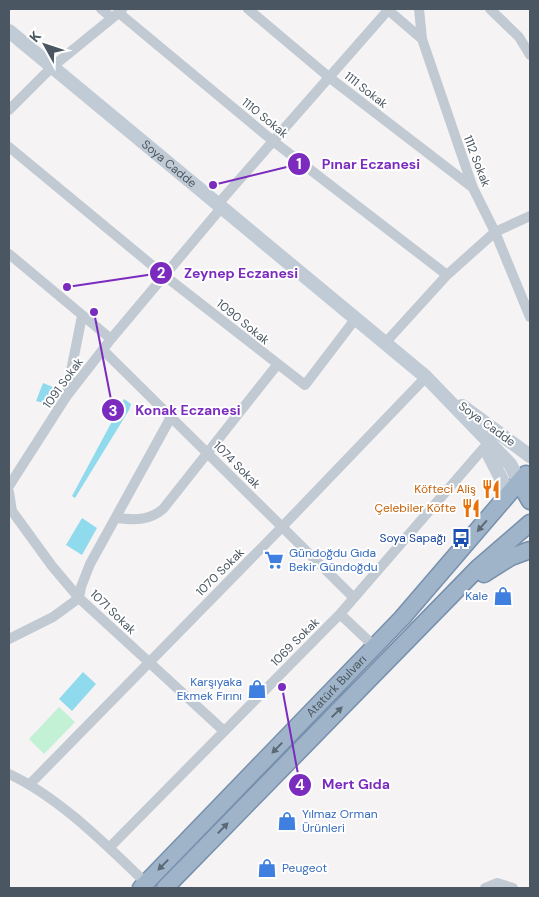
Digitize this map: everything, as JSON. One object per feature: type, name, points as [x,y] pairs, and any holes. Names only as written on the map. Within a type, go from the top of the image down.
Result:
[{"type":"highway","name":"Atatürk Bulvarı","points":[[143,886],[375,647],[503,502],[525,483]]},
{"type":"highway","name":"Atatürk Bulvarı","points":[[165,888],[478,568],[530,523]]},
{"type":"highway","points":[[425,624],[487,571],[511,557],[530,550]]},
{"type":"main road","name":"Soya Cadde","points":[[9,31],[426,377],[514,469],[525,483]]},
{"type":"main road","name":"Soya Cadde","points":[[443,393],[530,456]]},
{"type":"main road","name":"Soya Cadde","points":[[488,443],[489,455],[506,488],[503,502]]},
{"type":"street","name":"1110 Sokak","points":[[101,9],[118,13],[273,141],[447,275]]},
{"type":"street","name":"1111 Sokak","points":[[248,9],[330,78],[473,188]]},
{"type":"street","points":[[388,9],[422,39]]},
{"type":"street","name":"1091 Sokak","points":[[9,486],[66,397],[111,339],[165,276],[273,141],[330,78],[388,9]]},
{"type":"street","name":"1112 Sokak","points":[[419,9],[422,39],[473,188],[495,232],[530,317]]},
{"type":"street","points":[[490,9],[519,37],[530,55]]},
{"type":"street","points":[[9,110],[52,68],[118,13]]},
{"type":"street","name":"1090 Sokak","points":[[9,147],[165,276],[304,385],[356,318]]},
{"type":"street","points":[[386,342],[447,275],[495,232],[530,216]]},
{"type":"street","points":[[9,254],[111,339]]},
{"type":"street","points":[[66,397],[82,316]]},
{"type":"street","name":"1074 Sokak","points":[[103,350],[281,528],[354,598]]},
{"type":"street","points":[[117,518],[134,520],[156,515],[208,454],[278,365]]},
{"type":"street","name":"1070 Sokak","points":[[30,784],[426,377]]},
{"type":"street","points":[[9,639],[53,617],[79,598],[90,564],[171,417]]},
{"type":"street","name":"1069 Sokak","points":[[108,848],[340,614],[488,443]]},
{"type":"street","name":"1071 Sokak","points":[[9,492],[12,511],[52,566],[79,598],[224,732]]},
{"type":"street","points":[[340,614],[375,647]]},
{"type":"street","points":[[9,774],[30,784],[92,832],[143,886]]},
{"type":"street","points":[[485,888],[497,883],[513,888]]},
{"type":"green space","points":[[59,707],[75,722],[44,754],[29,739]]},
{"type":"water","points":[[43,383],[53,387],[48,404],[36,401]]},
{"type":"water","points":[[124,399],[131,404],[129,410],[75,498],[72,496]]},
{"type":"water","points":[[82,518],[97,528],[82,555],[66,545]]},
{"type":"water","points":[[83,672],[96,684],[72,711],[59,699]]},
{"type":"place","name":"Pınar Eczanesi","points":[[213,185]]},
{"type":"place","name":"Zeynep Eczanesi","points":[[67,287]]},
{"type":"place","name":"Konak Eczanesi","points":[[94,312]]},
{"type":"place","name":"Köfteci Aliş","points":[[491,489]]},
{"type":"place","name":"Çelebiler Köfte","points":[[471,508]]},
{"type":"place","name":"Soya Sapağı","points":[[461,538]]},
{"type":"place","name":"Gündoğdu Gıda Bekir Gündoğdu","points":[[274,560]]},
{"type":"place","name":"Kale","points":[[503,596]]},
{"type":"place","name":"Mert Gıda","points":[[282,687]]},
{"type":"place","name":"Karşıyaka Ekmek Fırını","points":[[257,689]]},
{"type":"place","name":"Yılmaz Orman Ürünleri","points":[[287,821]]},
{"type":"place","name":"Peugeot","points":[[267,868]]}]
